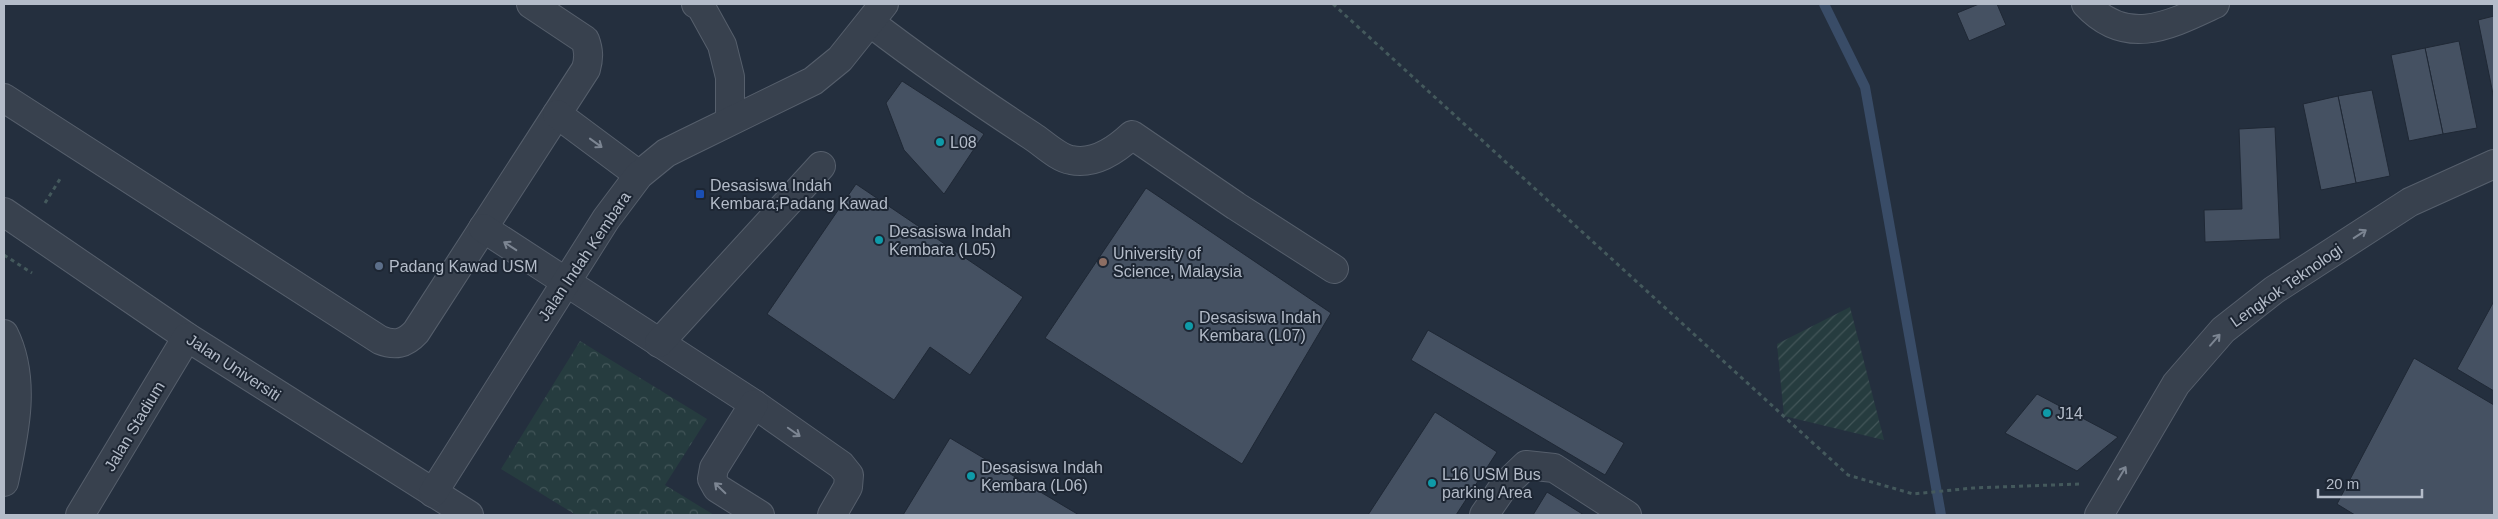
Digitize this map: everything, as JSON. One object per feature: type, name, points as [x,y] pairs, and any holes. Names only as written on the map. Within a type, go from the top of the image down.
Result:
[{"type":"street","points":[[4,98],[380,340],[390,344],[400,344],[410,340],[416,332],[586,69],[589,50],[585,40],[531,4]]},
{"type":"street","points":[[696,4],[701,7],[722,46],[730,77],[730,120]]},
{"type":"street","points":[[2086,4],[2104,18],[2124,28],[2145,30],[2163,28],[2215,4]]},
{"type":"street","points":[[878,13],[898,44],[982,104],[1069,160],[1087,161],[1104,155],[1120,146],[1132,135],[1236,206],[1334,269]]},
{"type":"street","name":"Jalan Indah Kembara","points":[[433,493],[565,282],[606,219],[639,175],[666,153],[813,81],[840,59],[878,13]]},
{"type":"street","points":[[557,114],[639,175]]},
{"type":"street","name":"Lengkok Teknologi","points":[[2099,515],[2116,483],[2176,384],[2223,330],[2274,290],[2410,202],[2494,164]]},
{"type":"street","points":[[660,343],[821,166]]},
{"type":"street","name":"Jalan Universiti","points":[[4,212],[187,337],[469,515]]},
{"type":"street","points":[[483,228],[754,404],[841,465],[849,475],[848,487],[832,515]]},
{"type":"street","points":[[4,334],[15,365],[16,397],[13,438],[4,482]]},
{"type":"street","name":"Jalan Stadium","points":[[80,515],[187,337]]},
{"type":"street","points":[[754,404],[714,468],[712,479],[717,488],[760,515]]},
{"type":"street","points":[[1484,515],[1504,486],[1526,465],[1554,468],[1627,515]]},
{"type":"path","points":[[1333,4],[1848,475],[1914,494],[1973,488],[2116,483]]},
{"type":"green space","points":[[1850,307],[1884,440],[1784,416],[1777,344]]},
{"type":"green space","points":[[580,341],[707,419],[665,485],[714,515],[576,515],[501,469]]},
{"type":"building","points":[[1979,4],[1997,4],[2006,25],[1969,41],[1957,13]]},
{"type":"building","points":[[2494,16],[2494,99],[2478,20]]},
{"type":"building","points":[[2459,41],[2477,128],[2443,134],[2425,48]]},
{"type":"building","points":[[2425,48],[2443,134],[2409,141],[2391,55]]},
{"type":"building","name":"L08","points":[[902,81],[984,134],[944,194],[904,150],[886,103]]},
{"type":"building","points":[[2372,90],[2390,176],[2356,183],[2338,96]]},
{"type":"building","points":[[2338,96],[2356,183],[2321,190],[2303,104]]},
{"type":"building","points":[[2275,127],[2280,239],[2205,242],[2204,210],[2242,209],[2239,129]]},
{"type":"building","name":"Desasiswa Indah Kembara (L05)","points":[[856,184],[1023,297],[970,375],[930,347],[894,400],[767,314]]},
{"type":"building","name":"Desasiswa Indah Kembara (L07)","points":[[1146,188],[1331,313],[1242,464],[1045,338]]},
{"type":"building","points":[[2494,301],[2494,391],[2457,369]]},
{"type":"building","points":[[1428,330],[1624,443],[1605,475],[1411,360]]},
{"type":"building","points":[[2414,358],[2494,405],[2494,515],[2355,515],[2337,504]]},
{"type":"building","name":"J14","points":[[2037,394],[2118,437],[2077,471],[2005,433]]},
{"type":"building","name":"L16 USM Bus parking Area","points":[[1435,412],[1497,452],[1456,515],[1368,515]]},
{"type":"building","name":"Desasiswa Indah Kembara (L06)","points":[[950,438],[1079,515],[903,515]]},
{"type":"building","points":[[1547,492],[1584,515],[1533,515]]},
{"type":"waterway","points":[[1824,4],[1865,87],[1941,515]]},
{"type":"place","name":"L08","points":[[940,142]]},
{"type":"place","name":"Desasiswa Indah Kembara;Padang Kawad","points":[[700,194]]},
{"type":"place","name":"Desasiswa Indah Kembara (L05)","points":[[879,240]]},
{"type":"place","name":"University of Science, Malaysia","points":[[1103,262]]},
{"type":"place","name":"Padang Kawad USM","points":[[379,266]]},
{"type":"place","name":"Desasiswa Indah Kembara (L07)","points":[[1189,326]]},
{"type":"place","name":"J14","points":[[2047,413]]},
{"type":"place","name":"Desasiswa Indah Kembara (L06)","points":[[971,476]]},
{"type":"place","name":"L16 USM Bus parking Area","points":[[1432,483]]}]
